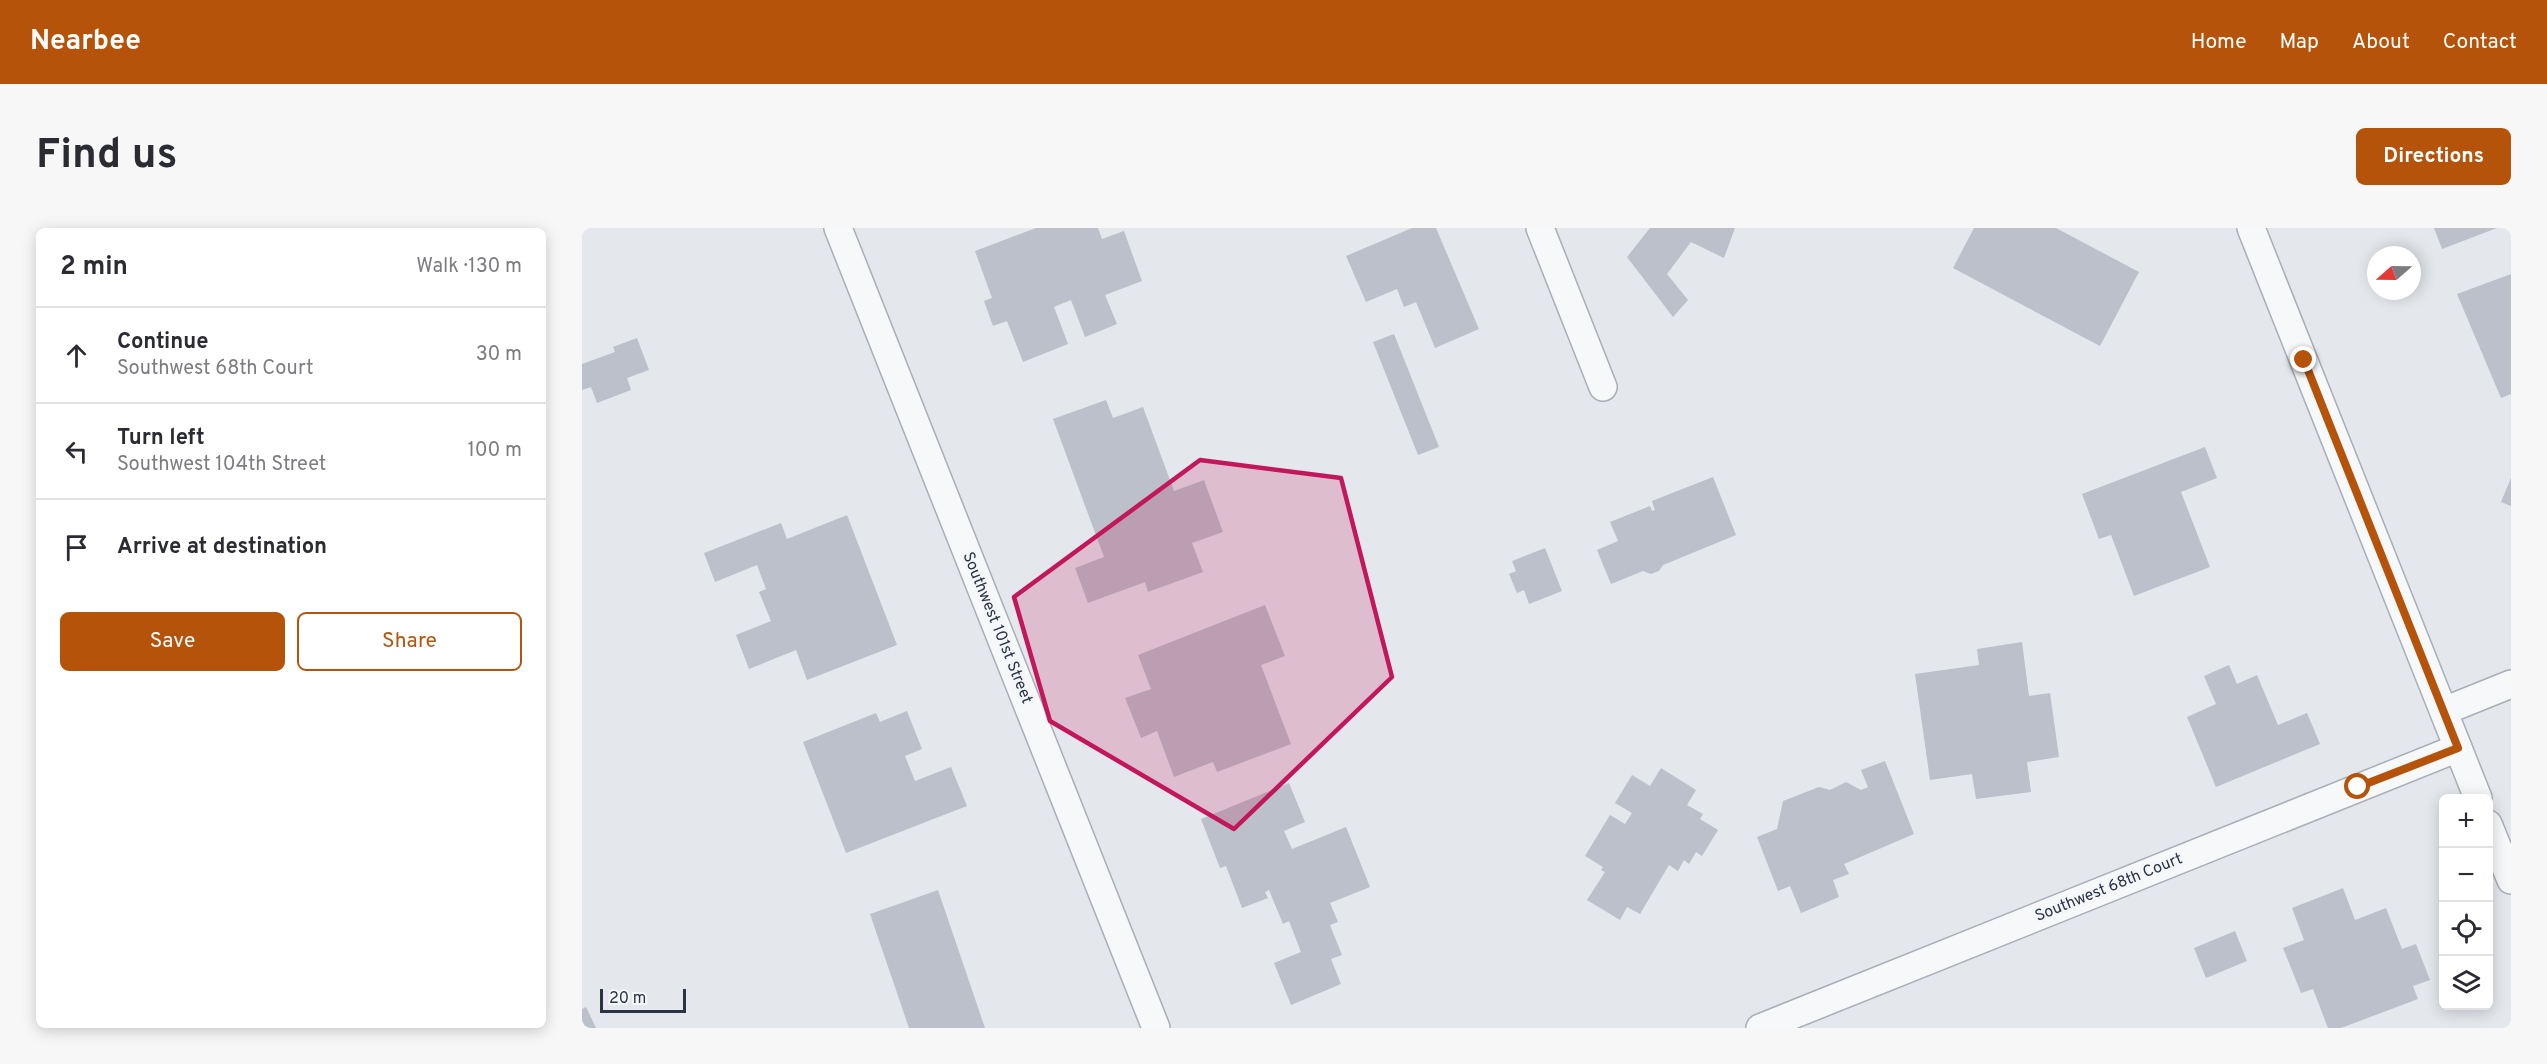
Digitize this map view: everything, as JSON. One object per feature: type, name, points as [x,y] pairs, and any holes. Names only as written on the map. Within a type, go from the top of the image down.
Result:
[{"type":"street","name":"Southwest 101st Street","points":[[838,228],[1156,1028]]},
{"type":"street","points":[[1540,228],[1603,387]]},
{"type":"street","points":[[2251,228],[2476,794]]},
{"type":"street","points":[[2444,711],[2511,684]]},
{"type":"street","name":"Southwest 68th Court","points":[[1760,1028],[2458,748]]},
{"type":"street","points":[[2493,836],[2511,880]]},
{"type":"highlighted area","points":[[1200,460],[1341,478],[1392,677],[1234,829],[1050,721],[1014,597]]},
{"type":"building","points":[[1036,228],[1098,228],[1102,239],[1124,231],[1142,281],[1105,295],[1117,324],[1085,337],[1071,300],[1054,307],[1068,344],[1023,362],[1007,321],[993,326],[984,301],[992,298],[975,251]]},
{"type":"building","points":[[1412,228],[1436,228],[1479,329],[1435,348],[1416,302],[1404,307],[1397,289],[1366,302],[1346,256]]},
{"type":"building","points":[[1650,228],[1735,228],[1724,258],[1691,242],[1667,274],[1688,300],[1673,317],[1627,257]]},
{"type":"building","points":[[1974,228],[2056,228],[2139,272],[2100,346],[1953,268]]},
{"type":"building","points":[[2434,228],[2497,228],[2442,249]]},
{"type":"building","points":[[2511,274],[2511,394],[2501,398],[2457,294]]},
{"type":"building","points":[[1394,334],[1439,447],[1418,455],[1373,342]]},
{"type":"building","points":[[637,338],[649,370],[627,378],[631,390],[597,403],[591,387],[582,390],[582,364],[615,352],[613,347]]},
{"type":"building","points":[[1106,400],[1113,418],[1143,407],[1174,491],[1204,480],[1223,532],[1192,543],[1203,572],[1148,592],[1145,582],[1088,603],[1075,568],[1104,557],[1053,419]]},
{"type":"building","points":[[2205,447],[2217,478],[2181,492],[2210,567],[2134,596],[2111,535],[2099,539],[2082,494]]},
{"type":"building","points":[[1713,477],[1736,535],[1663,565],[1659,571],[1651,574],[1643,571],[1611,584],[1597,550],[1618,541],[1610,522],[1650,506],[1652,511],[1655,510],[1652,501]]},
{"type":"building","points":[[2511,478],[2511,506],[2501,502]]},
{"type":"building","points":[[847,515],[897,645],[807,680],[796,650],[749,669],[736,635],[771,621],[759,592],[766,589],[757,565],[715,582],[704,553],[781,523],[787,539]]},
{"type":"building","points":[[1545,548],[1562,591],[1529,604],[1524,590],[1517,593],[1509,574],[1516,571],[1512,561]]},
{"type":"building","points":[[1265,605],[1285,656],[1261,665],[1291,744],[1217,772],[1213,762],[1174,777],[1157,731],[1141,738],[1125,698],[1151,689],[1138,655]]},
{"type":"building","points":[[2022,642],[2029,696],[2050,693],[2059,757],[2027,762],[2031,792],[1976,799],[1972,774],[1930,780],[1915,674],[1979,665],[1977,649]]},
{"type":"building","points":[[2229,665],[2237,684],[2257,675],[2278,725],[2307,713],[2320,744],[2216,787],[2187,717],[2216,704],[2204,676]]},
{"type":"building","points":[[907,711],[922,749],[905,756],[915,781],[951,767],[967,806],[846,853],[803,742],[876,713],[880,722]]},
{"type":"building","points":[[1885,761],[1914,834],[1844,864],[1849,874],[1833,880],[1839,897],[1801,913],[1790,886],[1778,891],[1757,837],[1777,829],[1783,801],[1819,787],[1830,790],[1846,782],[1861,790],[1868,787],[1861,770]]},
{"type":"building","points":[[1661,768],[1696,790],[1687,805],[1703,814],[1700,819],[1718,830],[1702,856],[1696,852],[1689,864],[1684,860],[1678,871],[1669,865],[1640,914],[1627,907],[1620,920],[1587,900],[1605,872],[1601,870],[1603,867],[1585,856],[1610,815],[1625,824],[1632,813],[1615,803],[1632,775],[1650,786]]},
{"type":"building","points":[[1289,783],[1305,822],[1284,831],[1292,849],[1346,827],[1370,887],[1330,903],[1338,922],[1330,925],[1342,955],[1331,959],[1341,984],[1291,1005],[1274,963],[1301,952],[1289,921],[1283,924],[1269,890],[1265,892],[1268,898],[1242,908],[1226,866],[1220,868],[1201,819]]},
{"type":"building","points":[[2343,888],[2355,920],[2386,908],[2402,949],[2416,944],[2430,980],[2413,986],[2418,999],[2341,1028],[2328,1028],[2313,989],[2301,993],[2283,948],[2304,940],[2292,908]]},
{"type":"building","points":[[938,890],[985,1028],[909,1028],[870,914]]},
{"type":"building","points":[[2235,931],[2247,961],[2206,978],[2194,948]]},
{"type":"building","points":[[586,1007],[596,1028],[582,1028],[582,1009]]},
{"type":"route","points":[[2304,360],[2458,748],[2358,787]]}]
